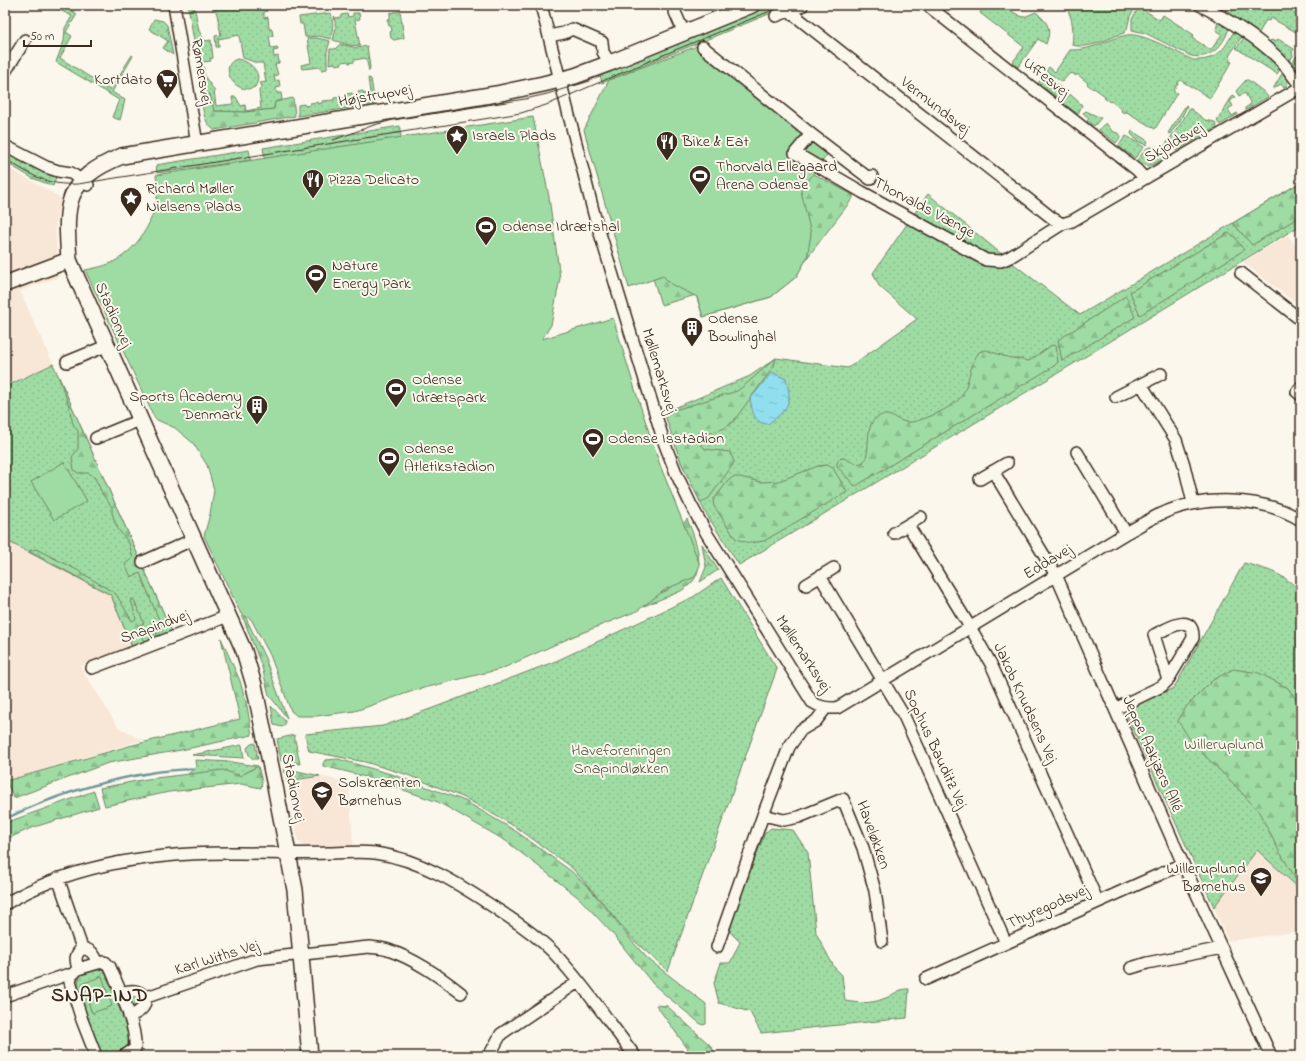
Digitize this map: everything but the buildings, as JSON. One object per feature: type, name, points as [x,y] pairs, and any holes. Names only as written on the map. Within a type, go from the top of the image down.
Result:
[{"type":"street","name":"Rømersvej","points":[[174,5],[197,144]]},
{"type":"street","name":"Møllemarksvej","points":[[541,5],[594,214],[664,442],[676,473],[691,505],[708,534],[812,702],[819,707],[826,708]]},
{"type":"street","points":[[672,5],[684,33]]},
{"type":"street","name":"Højstrupvej","points":[[144,152],[496,94],[561,80],[610,63],[752,5]]},
{"type":"street","name":"Uffesvej","points":[[927,5],[1137,170],[1144,178]]},
{"type":"street","points":[[1200,5],[1246,32],[1278,58],[1301,87]]},
{"type":"street","points":[[776,16],[802,6]]},
{"type":"street","name":"Vermundsvej","points":[[789,11],[1052,218],[1062,224]]},
{"type":"street","points":[[549,36],[564,33],[572,28],[602,42],[603,52],[610,63]]},
{"type":"street","points":[[5,72],[25,40]]},
{"type":"street","name":"Thorvalds Vænge","points":[[703,47],[811,134],[870,179],[872,176]]},
{"type":"street","name":"Skjoldsvej","points":[[1062,224],[1072,221],[1301,87]]},
{"type":"street","name":"Thorvalds Vænge","points":[[811,134],[795,153],[862,192],[986,260],[1001,261],[1010,257],[1062,224]]},
{"type":"street","points":[[5,146],[32,161],[52,170],[71,173],[85,182]]},
{"type":"street","name":"Stadionvej","points":[[144,152],[122,156],[103,165],[85,182],[70,200],[68,206],[67,232],[69,260],[106,346],[244,650],[254,685],[295,890],[310,1056]]},
{"type":"street","points":[[5,284],[69,260]]},
{"type":"street","points":[[1241,273],[1301,320]]},
{"type":"street","points":[[67,362],[106,346]]},
{"type":"street","points":[[1116,397],[1161,374]]},
{"type":"street","points":[[1141,384],[1176,440],[1184,465],[1192,503]]},
{"type":"street","points":[[1301,387],[1297,392],[1301,395]]},
{"type":"street","points":[[96,438],[140,420]]},
{"type":"street","points":[[1077,452],[1126,533]]},
{"type":"street","points":[[980,479],[1007,463]]},
{"type":"street","name":"Jeppe Aakjærs Allé","points":[[993,471],[1056,575],[1183,864],[1271,1056]]},
{"type":"street","name":"Eddavej","points":[[826,708],[837,708],[1056,575],[1162,513],[1192,503],[1235,500],[1270,506],[1301,520]]},
{"type":"street","points":[[894,533],[921,517]]},
{"type":"street","name":"Jakob Knudsens Vej","points":[[908,525],[991,664],[1098,902]]},
{"type":"street","points":[[143,562],[194,539]]},
{"type":"street","points":[[806,586],[834,568]]},
{"type":"street","name":"Sophus Bauditz Vej","points":[[820,576],[904,716],[1006,943]]},
{"type":"street","name":"Snapindvej","points":[[92,668],[228,616]]},
{"type":"street","points":[[1115,709],[1162,686],[1168,680],[1193,638],[1193,631],[1187,624],[1181,623],[1154,635],[1168,680]]},
{"type":"street","points":[[716,947],[789,747],[801,730],[816,721],[826,708]]},
{"type":"street","name":"Haveløkken","points":[[763,815],[784,820],[799,817],[843,799],[863,848],[875,891],[882,941]]},
{"type":"street","points":[[5,904],[58,878],[115,863],[158,856],[205,852],[288,854],[374,853],[400,858],[431,870],[476,894],[525,927],[552,951],[635,1056]]},
{"type":"street","name":"Thyregodsvej","points":[[926,979],[1183,864]]},
{"type":"street","points":[[58,878],[82,948]]},
{"type":"street","name":"Karl Withs Vej","points":[[144,998],[257,959],[369,947],[387,950],[410,960],[443,979],[462,994]]},
{"type":"street","points":[[82,948],[89,949],[94,953],[98,963]]},
{"type":"street","points":[[82,948],[76,954],[75,972],[70,982],[82,1020],[96,1056]]},
{"type":"street","points":[[1131,968],[1147,963],[1222,948]]},
{"type":"street","points":[[5,996],[98,963],[105,962],[110,967],[121,993],[136,1040],[135,1049],[127,1055]]},
{"type":"street","points":[[489,1056],[501,1034],[578,982]]},
{"type":"street","points":[[121,993],[134,990],[140,993],[144,998],[145,1004],[142,1010],[137,1014],[129,1016]]},
{"type":"shaded area","points":[[5,166],[61,198],[55,227],[59,277],[20,291],[53,364],[5,387]]},
{"type":"shaded area","points":[[1288,235],[1301,255],[1301,307],[1243,262]]},
{"type":"shaded area","points":[[5,540],[111,595],[132,647],[80,666],[118,727],[137,738],[145,739],[6,781]]},
{"type":"shaded area","name":"Solskrænten Børnehus","points":[[320,776],[349,783],[353,845],[305,847],[298,841],[287,781]]},
{"type":"shaded area","name":"Willeruplund Børnehus","points":[[1257,850],[1301,890],[1301,931],[1228,941],[1214,907]]},
{"type":"green space","points":[[49,5],[63,5],[77,14],[66,32],[72,36],[60,58],[110,90],[132,55],[133,56],[112,92],[125,100],[120,120],[112,117],[119,100],[56,62],[64,41],[65,28],[72,16]]},
{"type":"green space","points":[[188,5],[194,5],[199,31],[205,41],[211,40],[213,58],[210,59],[211,61],[203,62],[205,77],[214,90],[216,106],[233,104],[232,97],[236,97],[241,106],[245,105],[246,111],[261,108],[259,91],[262,86],[260,83],[266,82],[263,63],[257,63],[243,58],[239,35],[218,39],[219,47],[216,47],[215,36],[221,35],[217,14],[213,5],[266,5],[267,11],[264,12],[264,18],[268,17],[269,29],[272,29],[273,36],[269,36],[271,48],[277,47],[278,50],[273,51],[274,57],[278,56],[279,63],[275,64],[278,75],[274,76],[275,81],[279,80],[280,87],[276,88],[277,93],[281,93],[282,100],[275,102],[274,109],[245,112],[213,111],[210,95],[203,96]]},
{"type":"green space","points":[[766,5],[791,5],[602,83],[600,74]]},
{"type":"green space","points":[[984,5],[1001,5],[1024,17],[1036,12],[1048,26],[1049,34],[1046,44],[1038,39],[1018,67],[1012,63],[1024,47],[980,13]]},
{"type":"green space","points":[[1065,5],[1137,6],[1130,16],[1127,29],[1124,33],[1092,45],[1078,46],[1072,45],[1072,24],[1070,15]]},
{"type":"green space","points":[[1236,5],[1300,5],[1301,35],[1271,18],[1269,21],[1266,20],[1259,33],[1225,11],[1226,9],[1231,13]]},
{"type":"green space","points":[[1139,7],[1160,20],[1163,15],[1194,35],[1192,38],[1211,50],[1222,34],[1216,30],[1218,21],[1229,28],[1224,40],[1216,50],[1205,56],[1191,56],[1145,33],[1132,30],[1132,19]]},
{"type":"green space","points":[[400,11],[404,38],[394,40],[391,38],[391,26],[389,26],[387,19],[390,19],[390,13]]},
{"type":"green space","points":[[331,13],[333,25],[331,39],[319,36],[305,37],[303,24],[300,24],[299,17]]},
{"type":"green space","points":[[353,13],[359,13],[360,19],[355,20],[360,46],[349,45],[333,40],[336,28],[334,16],[335,18],[347,14],[348,17],[353,16]]},
{"type":"green space","points":[[154,19],[163,21],[167,25],[173,55],[163,48],[168,41],[149,29]]},
{"type":"green space","points":[[1234,31],[1242,36],[1229,56],[1231,58],[1229,61],[1232,62],[1210,98],[1180,80],[1173,91],[1177,93],[1155,129],[1125,111],[1124,113],[1121,111],[1122,110],[1111,101],[1110,102],[1104,98],[1105,96],[1094,88],[1093,89],[1077,74],[1076,76],[1070,73],[1062,82],[1046,71],[1049,67],[1055,72],[1070,50],[1085,49],[1127,35],[1134,35],[1151,40],[1193,60],[1208,59],[1223,49]]},
{"type":"green space","points":[[307,38],[317,38],[330,41],[327,52],[327,69],[321,70],[320,67],[302,69],[301,65],[311,63]]},
{"type":"green space","points":[[1244,38],[1265,54],[1280,69],[1277,74],[1236,48]]},
{"type":"green space","points":[[1278,39],[1294,49],[1292,52],[1293,56],[1290,61],[1269,42],[1271,40],[1276,42]]},
{"type":"green space","points":[[340,44],[357,48],[367,46],[370,67],[369,71],[366,58],[354,60],[354,62],[349,63],[348,61],[336,65],[335,63],[329,64],[330,49],[335,49]]},
{"type":"green space","points":[[697,46],[829,152],[801,191],[811,234],[807,258],[796,277],[771,297],[703,317],[697,297],[671,284],[663,276],[629,288],[584,130],[609,80]]},
{"type":"green space","points":[[1297,56],[1301,58],[1301,65],[1298,70],[1292,63]]},
{"type":"green space","points":[[237,59],[247,62],[254,68],[258,77],[255,87],[248,89],[241,88],[231,79],[229,67],[231,62]]},
{"type":"green space","points":[[1283,72],[1289,78],[1287,86],[1284,88],[1281,84],[1273,89]]},
{"type":"green space","points":[[1045,75],[1065,91],[1059,99],[1038,83]]},
{"type":"green space","points":[[368,78],[371,79],[375,104],[298,116],[298,105],[304,104],[305,106],[310,105],[310,103],[317,102],[318,104],[322,103],[322,101],[334,100],[334,98],[346,98],[346,94],[352,93],[353,95],[363,91],[364,94],[370,93]]},
{"type":"green space","points":[[1246,80],[1264,92],[1268,97],[1246,110],[1245,108],[1251,104],[1245,93],[1239,96],[1236,91]]},
{"type":"green space","points":[[210,94],[214,111],[245,112],[274,109],[275,102],[293,98],[295,116],[214,130],[210,127],[206,119],[201,96]]},
{"type":"green space","points":[[1070,94],[1082,105],[1078,114],[1061,102]]},
{"type":"green space","points":[[1233,95],[1236,97],[1230,101],[1233,106],[1228,109],[1232,116],[1237,113],[1238,114],[1220,125],[1217,121]]},
{"type":"green space","points":[[1186,105],[1187,106],[1180,121],[1170,134],[1168,133]]},
{"type":"green space","points":[[1189,109],[1205,120],[1215,122],[1217,127],[1176,151],[1174,148],[1167,152],[1169,155],[1167,157],[1162,150],[1180,125]]},
{"type":"green space","points":[[1086,111],[1101,118],[1094,126],[1087,121],[1089,118],[1083,113]]},
{"type":"green space","name":"Odense Idrætspark","points":[[533,117],[549,197],[560,278],[551,325],[542,339],[613,318],[660,465],[700,565],[695,577],[666,589],[637,611],[574,636],[501,669],[416,690],[355,711],[316,716],[297,716],[291,711],[270,655],[251,619],[241,614],[204,536],[214,490],[207,465],[193,443],[175,428],[155,419],[85,270],[104,266],[115,261],[131,249],[143,234],[155,207],[157,197],[156,175]]},
{"type":"green space","points":[[1106,123],[1112,131],[1120,134],[1120,138],[1116,143],[1099,130]]},
{"type":"green space","points":[[400,126],[401,138],[265,159],[263,148]]},
{"type":"green space","points":[[1132,131],[1148,141],[1146,145],[1139,142],[1131,134]]},
{"type":"green space","points":[[1126,136],[1144,147],[1135,158],[1118,146]]},
{"type":"green space","points":[[1152,147],[1160,152],[1163,159],[1150,166],[1137,160],[1147,148]]},
{"type":"green space","points":[[249,150],[251,160],[157,173],[156,165]]},
{"type":"green space","points":[[5,151],[37,169],[56,177],[53,186],[32,178],[5,162]]},
{"type":"green space","points":[[784,158],[853,195],[853,198],[807,258],[796,277],[771,297],[703,317],[696,295],[661,305],[653,278]]},
{"type":"green space","points":[[1301,182],[1301,225],[739,565],[705,512],[681,462],[665,412],[750,376],[776,358],[848,368],[917,319],[879,286],[873,273],[928,194],[1015,265],[1080,315]]},
{"type":"green space","points":[[1301,182],[1301,216],[1252,245],[1233,223]]},
{"type":"green space","points":[[1228,233],[1234,236],[1244,250],[1140,315],[1130,292]]},
{"type":"green space","points":[[1126,296],[1135,317],[1062,361],[1058,340]]},
{"type":"green space","points":[[1052,345],[1056,346],[1058,362],[1054,366],[856,486],[837,466],[839,459],[844,458],[855,463],[862,463],[866,458],[871,425],[879,416],[887,415],[902,421],[912,422],[927,418],[944,410],[957,401],[964,392],[973,363],[979,352],[986,350],[1007,357],[1029,361]]},
{"type":"green space","points":[[776,358],[774,366],[733,422],[725,428],[706,434],[701,439],[700,443],[705,449],[730,452],[734,462],[709,498],[701,503],[681,462],[665,415],[678,409],[737,391]]},
{"type":"green space","points":[[53,364],[172,632],[132,647],[111,595],[5,540],[5,387]]},
{"type":"green space","points":[[58,375],[172,632],[158,637],[156,634],[163,630],[140,573],[131,577],[125,564],[133,558],[129,543],[118,529],[115,522],[112,507],[103,495],[95,478],[89,473],[78,473],[74,470],[72,457],[78,449],[78,431],[73,424],[68,403]]},
{"type":"green space","points":[[64,462],[87,501],[54,520],[31,482]]},
{"type":"green space","points":[[827,465],[833,468],[847,492],[764,541],[749,543],[736,539],[714,506],[713,501],[727,482],[733,477],[740,477],[761,482],[779,481],[818,466]]},
{"type":"green space","points":[[687,519],[693,533],[699,559],[697,574],[692,582],[681,591],[590,628],[635,604],[668,590],[672,539]]},
{"type":"green space","points":[[702,544],[718,570],[700,582],[706,567]]},
{"type":"green space","points":[[36,549],[77,570],[116,594],[132,621],[136,619],[131,599],[134,600],[144,623],[138,626],[145,642],[132,647],[111,595],[29,551]]},
{"type":"green space","name":"Willeruplund","points":[[1244,563],[1282,576],[1301,592],[1301,890],[1257,850],[1214,907],[1127,716],[1132,707],[1174,688]]},
{"type":"green space","name":"Haveforeningen Snapindløkken","points":[[721,578],[777,669],[668,971],[631,938],[604,904],[572,868],[519,829],[465,798],[405,774],[365,762],[309,751],[305,734],[383,726],[433,708],[556,661],[693,597]]},
{"type":"green space","points":[[242,615],[245,616],[265,658],[287,718],[269,695],[262,667]]},
{"type":"green space","points":[[221,638],[240,681],[247,706],[252,735],[108,763],[14,798],[6,781],[129,746],[240,719]]},
{"type":"green space","points":[[1233,669],[1259,673],[1288,688],[1301,707],[1301,887],[1279,851],[1259,812],[1233,783],[1193,744],[1178,721],[1186,707],[1213,680]]},
{"type":"green space","points":[[271,706],[285,721],[285,725],[282,727],[274,725]]},
{"type":"green space","points":[[294,735],[300,764],[281,761],[277,739]]},
{"type":"green space","points":[[255,743],[258,759],[253,759],[249,755],[247,748],[251,744]]},
{"type":"green space","points":[[242,745],[244,758],[192,755]]},
{"type":"green space","points":[[338,759],[394,775],[465,801],[517,832],[571,871],[590,889],[648,959],[706,1004],[706,1024],[702,1025],[653,984],[612,933],[579,898],[506,841],[438,802],[372,779],[323,766],[325,760]]},
{"type":"green space","points":[[195,760],[230,762],[258,766],[240,776],[187,775],[196,767]]},
{"type":"green space","points":[[258,766],[262,782],[261,788],[241,784],[169,792],[105,806],[100,788],[147,779],[223,770],[240,776]]},
{"type":"green space","points":[[284,768],[320,776],[287,781]]},
{"type":"green space","points":[[94,791],[99,807],[31,828],[5,840],[5,823]]},
{"type":"green space","points":[[771,828],[793,830],[808,853],[816,933],[834,967],[842,975],[845,1001],[859,1003],[874,1002],[887,998],[899,991],[909,989],[907,1018],[761,1033],[750,1012],[719,1003],[714,983],[721,963],[730,963],[740,942],[730,932],[733,915],[765,833]]},
{"type":"green space","points":[[100,968],[107,972],[129,1036],[127,1047],[109,1055],[100,1050],[90,1025],[80,994],[79,985],[79,979],[82,975]]},
{"type":"green space","points":[[102,976],[112,1006],[92,1013],[82,984]]},
{"type":"green space","points":[[128,995],[139,997],[140,1003],[132,1011]]},
{"type":"green space","points":[[656,1005],[667,1006],[711,1046],[716,1056],[693,1056]]},
{"type":"water","points":[[772,372],[786,379],[789,400],[784,410],[768,424],[759,422],[754,416],[750,399]]},
{"type":"waterway","points":[[5,819],[58,797],[94,785],[155,772],[192,769]]},
{"type":"tram line","points":[[5,159],[48,181],[78,184],[521,113],[549,104],[785,5]]},
{"type":"tram line","points":[[333,140],[374,125],[393,120],[525,99],[590,81]]},
{"type":"place","name":"Kortdato","points":[[167,100]]},
{"type":"place","name":"Israels Plads","points":[[457,156]]},
{"type":"place","name":"Bike & Eat","points":[[667,162]]},
{"type":"place","name":"Thorvald Ellegaard Arena Odense","points":[[700,196]]},
{"type":"place","name":"Pizza Delicato","points":[[313,200]]},
{"type":"place","name":"Richard Møller Nielsens Plads","points":[[131,218]]},
{"type":"place","name":"Odense Idrætshal","points":[[486,246]]},
{"type":"place","name":"Nature Energy Park","points":[[316,294]]},
{"type":"place","name":"Odense Bowlinghal","points":[[692,348]]},
{"type":"place","name":"Odense Idrætspark","points":[[396,408]]},
{"type":"place","name":"Sports Academy Denmark","points":[[257,426]]},
{"type":"place","name":"Odense Isstadion","points":[[593,458]]},
{"type":"place","name":"Odense Atletikstadion","points":[[389,478]]},
{"type":"place","name":"Solskrænten Børnehus","points":[[322,812]]},
{"type":"place","name":"Willeruplund Børnehus","points":[[1261,898]]},
{"type":"district","name":"SNAP-IND","points":[[100,996]]}]
